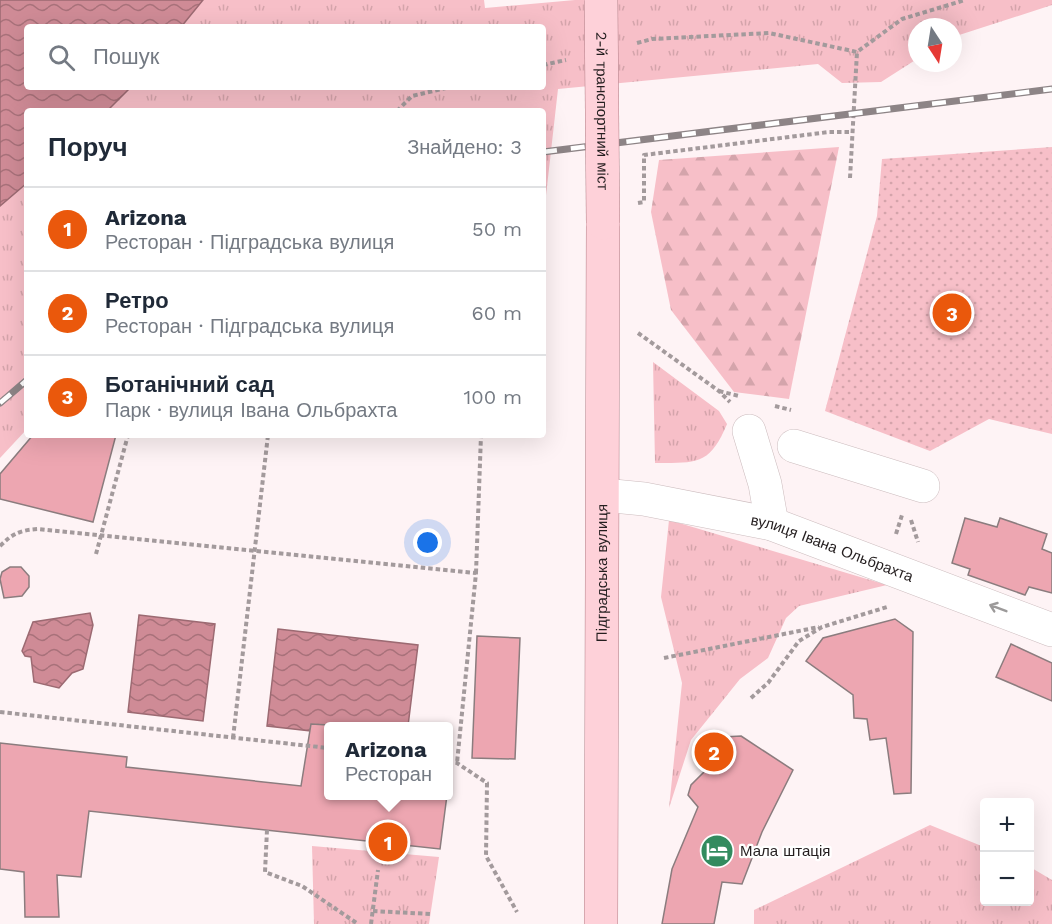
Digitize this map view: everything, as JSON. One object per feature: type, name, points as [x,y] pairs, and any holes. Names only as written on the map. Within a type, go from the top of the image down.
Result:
[{"type":"main road","name":"2-й транспортний міст","points":[[601,0],[603,223]]},
{"type":"main road","name":"Підградська вулиця","points":[[601,924],[603,223]]},
{"type":"street","points":[[749,431],[765,484],[772,524]]},
{"type":"street","points":[[794,446],[924,486]]},
{"type":"street","name":"вулиця Івана Ольбрахта","points":[[603,495],[644,499],[772,524],[1052,630]]},
{"type":"path","points":[[850,178],[857,52],[902,18],[965,0]]},
{"type":"path","points":[[630,44],[652,39],[769,33],[857,52]]},
{"type":"path","points":[[546,64],[576,57]]},
{"type":"path","points":[[400,108],[412,96],[437,90]]},
{"type":"path","points":[[644,202],[644,155],[829,132],[851,132]]},
{"type":"path","points":[[632,329],[719,391],[749,431]]},
{"type":"path","points":[[96,554],[127,438]]},
{"type":"path","points":[[233,738],[268,438]]},
{"type":"path","points":[[457,763],[476,573],[481,438]]},
{"type":"path","points":[[909,515],[920,547]]},
{"type":"path","points":[[0,546],[10,535],[24,530],[101,534],[476,573]]},
{"type":"path","points":[[664,658],[822,627],[877,612],[908,599],[929,582]]},
{"type":"path","points":[[751,698],[768,683],[799,641],[822,627]]},
{"type":"path","points":[[0,712],[324,748]]},
{"type":"path","points":[[453,763],[487,783],[486,856],[517,912]]},
{"type":"path","points":[[267,830],[265,872],[302,886],[358,924]]},
{"type":"path","points":[[372,924],[378,870]]},
{"type":"path","points":[[373,911],[430,914]]},
{"type":"green space","points":[[203,0],[484,0],[485,8],[575,0],[1052,0],[1052,5],[962,34],[962,18],[908,18],[908,65],[881,82],[842,83],[818,64],[558,89],[546,195],[546,108],[110,108],[128,90],[546,90],[546,24],[183,24]]},
{"type":"green space","points":[[839,147],[789,399],[734,392],[671,310],[651,212],[659,160]]},
{"type":"green space","points":[[1052,147],[1052,434],[989,419],[930,451],[825,411],[877,216],[882,159]]},
{"type":"green space","points":[[24,186],[24,432],[0,458],[0,206]]},
{"type":"green space","points":[[653,362],[719,411],[727,424],[714,447],[700,459],[682,463],[655,463]]},
{"type":"green space","points":[[669,520],[887,585],[799,606],[786,618],[768,658],[740,679],[691,740],[669,808],[682,683],[661,597]]},
{"type":"green space","points":[[930,825],[980,845],[980,906],[1034,906],[1034,869],[1052,880],[1052,924],[754,924],[754,910]]},
{"type":"green space","points":[[312,846],[439,857],[429,924],[314,924]]},
{"type":"water","points":[[0,0],[203,0],[183,24],[24,24],[24,90],[128,90],[110,108],[24,108],[24,186],[0,206]]},
{"type":"water","points":[[90,613],[93,625],[83,669],[72,673],[59,688],[34,682],[31,657],[25,656],[22,651],[33,622]]},
{"type":"water","points":[[139,615],[215,624],[203,721],[128,712]]},
{"type":"water","points":[[278,629],[418,645],[408,722],[324,722],[324,733],[267,726]]},
{"type":"building","points":[[30,438],[115,438],[93,522],[0,499],[0,474]]},
{"type":"building","points":[[965,518],[997,527],[1000,518],[1047,534],[1042,549],[1052,553],[1052,593],[1029,587],[1025,595],[968,575],[970,569],[952,563]]},
{"type":"building","points":[[10,567],[21,567],[29,576],[29,587],[22,596],[4,598],[0,579],[2,572]]},
{"type":"building","points":[[895,619],[913,632],[911,793],[894,794],[886,738],[870,740],[867,719],[854,718],[853,695],[806,661],[823,638]]},
{"type":"building","points":[[477,636],[520,638],[515,759],[472,758]]},
{"type":"building","points":[[1011,644],[1052,663],[1052,701],[996,677]]},
{"type":"building","points":[[311,724],[324,725],[324,800],[446,800],[440,849],[89,811],[81,877],[57,875],[59,917],[25,917],[24,872],[0,869],[0,743],[127,757],[126,767],[301,786]]},
{"type":"building","points":[[741,736],[793,770],[762,832],[742,884],[722,882],[714,924],[662,924],[672,869],[698,807],[688,795],[691,785],[709,767],[707,755],[710,743],[723,737]]},
{"type":"railway","points":[[546,152],[1052,89]]},
{"type":"railway","points":[[0,403],[24,383]]},
{"type":"place","name":"Ботанічний сад","points":[[952,313]]},
{"type":"place","name":"Ретро","points":[[714,752]]},
{"type":"place","name":"Arizona","points":[[388,842]]},
{"type":"place","name":"Мала штація","points":[[717,851]]}]
